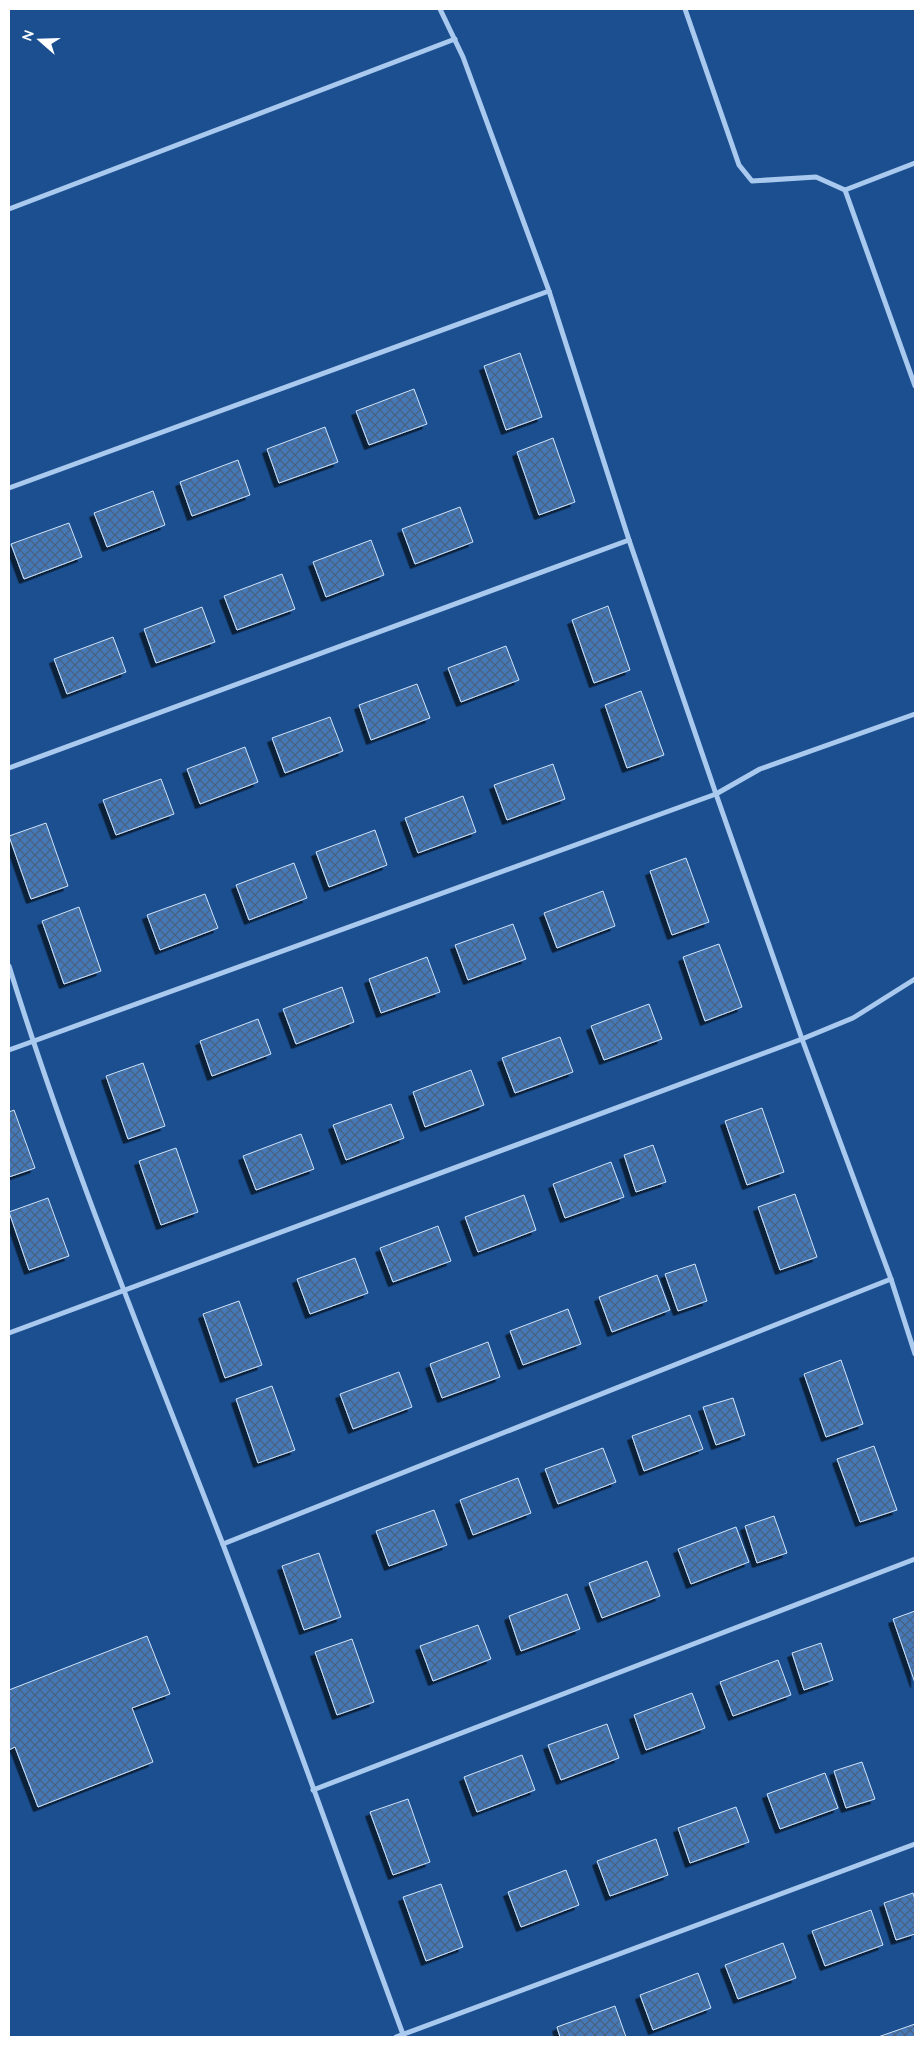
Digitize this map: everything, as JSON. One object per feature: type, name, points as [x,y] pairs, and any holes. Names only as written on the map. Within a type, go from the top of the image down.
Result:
[{"type":"street","points":[[440,9],[455,39],[549,291],[629,540],[716,794],[802,1038],[891,1280],[915,1354]]},
{"type":"street","points":[[685,9],[740,165],[752,181],[816,177],[845,190],[915,163]]},
{"type":"street","points":[[9,209],[455,39]]},
{"type":"street","points":[[845,190],[915,386]]},
{"type":"street","points":[[9,488],[549,291]]},
{"type":"street","points":[[9,768],[629,540]]},
{"type":"street","points":[[9,1050],[716,794],[760,769],[915,714]]},
{"type":"street","points":[[9,966],[32,1041],[122,1290],[223,1544],[403,2036]]},
{"type":"street","points":[[9,1332],[802,1038],[853,1018],[915,979]]},
{"type":"street","points":[[223,1544],[891,1280]]},
{"type":"street","points":[[313,1790],[915,1559]]},
{"type":"street","points":[[396,2037],[403,2036],[915,1844]]},
{"type":"building","points":[[520,353],[542,417],[506,430],[484,366]]},
{"type":"building","points":[[414,389],[427,424],[369,445],[356,411]]},
{"type":"building","points":[[325,427],[338,462],[279,483],[267,449]]},
{"type":"building","points":[[553,438],[575,502],[539,515],[517,452]]},
{"type":"building","points":[[238,460],[250,495],[192,516],[180,482]]},
{"type":"building","points":[[153,491],[165,525],[107,547],[94,513]]},
{"type":"building","points":[[460,507],[473,542],[415,564],[402,529]]},
{"type":"building","points":[[69,523],[82,557],[24,579],[11,544]]},
{"type":"building","points":[[371,540],[384,575],[326,597],[313,562]]},
{"type":"building","points":[[282,574],[295,609],[237,630],[224,596]]},
{"type":"building","points":[[608,606],[630,670],[594,683],[572,620]]},
{"type":"building","points":[[202,607],[215,642],[156,663],[144,629]]},
{"type":"building","points":[[113,637],[126,672],[67,694],[54,659]]},
{"type":"building","points":[[506,646],[519,680],[461,702],[448,668]]},
{"type":"building","points":[[417,684],[430,718],[371,740],[359,705]]},
{"type":"building","points":[[641,691],[664,755],[627,768],[605,705]]},
{"type":"building","points":[[330,717],[343,751],[285,773],[272,738]]},
{"type":"building","points":[[245,747],[258,782],[200,804],[187,769]]},
{"type":"building","points":[[553,764],[565,799],[507,820],[494,785]]},
{"type":"building","points":[[161,779],[174,814],[116,835],[103,800]]},
{"type":"building","points":[[463,796],[476,832],[418,853],[405,818]]},
{"type":"building","points":[[46,823],[68,886],[31,899],[9,836]]},
{"type":"building","points":[[375,830],[387,865],[329,887],[316,852]]},
{"type":"building","points":[[686,858],[709,922],[672,935],[650,871]]},
{"type":"building","points":[[294,863],[307,898],[249,920],[236,885]]},
{"type":"building","points":[[603,891],[615,926],[557,948],[544,913]]},
{"type":"building","points":[[205,894],[218,928],[160,950],[147,915]]},
{"type":"building","points":[[79,907],[101,971],[64,984],[42,921]]},
{"type":"building","points":[[513,924],[526,959],[468,980],[455,945]]},
{"type":"building","points":[[719,944],[742,1007],[705,1021],[683,957]]},
{"type":"building","points":[[427,957],[440,992],[381,1013],[369,979]]},
{"type":"building","points":[[342,987],[354,1022],[296,1044],[283,1009]]},
{"type":"building","points":[[649,1004],[662,1039],[604,1060],[591,1026]]},
{"type":"building","points":[[258,1019],[271,1054],[212,1076],[200,1041]]},
{"type":"building","points":[[560,1037],[573,1072],[515,1093],[502,1058]]},
{"type":"building","points":[[143,1063],[165,1126],[128,1139],[106,1076]]},
{"type":"building","points":[[471,1070],[484,1105],[425,1127],[413,1092]]},
{"type":"building","points":[[391,1104],[404,1138],[346,1160],[333,1125]]},
{"type":"building","points":[[762,1108],[784,1172],[747,1185],[725,1121]]},
{"type":"building","points":[[14,1110],[35,1168],[9,1177],[9,1112]]},
{"type":"building","points":[[301,1134],[314,1169],[256,1190],[243,1156]]},
{"type":"building","points":[[653,1145],[666,1182],[636,1192],[624,1155]]},
{"type":"building","points":[[176,1148],[198,1212],[161,1225],[139,1161]]},
{"type":"building","points":[[611,1162],[624,1197],[565,1218],[553,1184]]},
{"type":"building","points":[[795,1194],[817,1257],[780,1270],[758,1207]]},
{"type":"building","points":[[524,1195],[536,1230],[478,1252],[465,1217]]},
{"type":"building","points":[[48,1198],[69,1256],[29,1270],[9,1212]]},
{"type":"building","points":[[438,1226],[451,1261],[393,1282],[380,1248]]},
{"type":"building","points":[[355,1258],[368,1293],[310,1314],[297,1279]]},
{"type":"building","points":[[695,1264],[707,1301],[678,1311],[665,1274]]},
{"type":"building","points":[[657,1275],[670,1310],[612,1332],[599,1297]]},
{"type":"building","points":[[239,1301],[262,1365],[225,1378],[203,1314]]},
{"type":"building","points":[[568,1309],[581,1344],[523,1365],[510,1331]]},
{"type":"building","points":[[488,1342],[500,1377],[442,1398],[430,1364]]},
{"type":"building","points":[[841,1360],[863,1424],[826,1437],[804,1374]]},
{"type":"building","points":[[399,1372],[412,1407],[353,1429],[340,1394]]},
{"type":"building","points":[[272,1386],[295,1450],[258,1463],[236,1399]]},
{"type":"building","points":[[733,1398],[745,1435],[716,1445],[703,1407]]},
{"type":"building","points":[[690,1415],[703,1449],[644,1471],[632,1436]]},
{"type":"building","points":[[874,1446],[897,1510],[860,1522],[837,1459]]},
{"type":"building","points":[[603,1448],[616,1482],[558,1504],[545,1469]]},
{"type":"building","points":[[518,1478],[531,1513],[473,1535],[460,1500]]},
{"type":"building","points":[[434,1510],[447,1545],[389,1566],[376,1531]]},
{"type":"building","points":[[774,1516],[787,1553],[757,1563],[745,1526]]},
{"type":"building","points":[[736,1527],[749,1562],[691,1584],[678,1549]]},
{"type":"building","points":[[319,1553],[341,1617],[304,1630],[282,1566]]},
{"type":"building","points":[[647,1561],[660,1596],[602,1618],[589,1583]]},
{"type":"building","points":[[567,1594],[580,1629],[521,1651],[509,1616]]},
{"type":"building","points":[[915,1611],[915,1683],[893,1619]]},
{"type":"building","points":[[478,1625],[491,1659],[433,1681],[420,1646]]},
{"type":"building","points":[[147,1636],[170,1694],[132,1708],[153,1762],[38,1807],[15,1747],[9,1750],[9,1690]]},
{"type":"building","points":[[352,1639],[374,1702],[337,1715],[315,1652]]},
{"type":"building","points":[[821,1643],[833,1680],[804,1690],[792,1653]]},
{"type":"building","points":[[778,1660],[791,1695],[733,1716],[720,1682]]},
{"type":"building","points":[[692,1693],[705,1728],[646,1750],[634,1715]]},
{"type":"building","points":[[607,1724],[619,1758],[561,1780],[548,1745]]},
{"type":"building","points":[[522,1755],[535,1790],[477,1812],[464,1777]]},
{"type":"building","points":[[862,1762],[875,1799],[846,1808],[834,1771]]},
{"type":"building","points":[[825,1773],[838,1808],[780,1829],[767,1794]]},
{"type":"building","points":[[408,1799],[430,1862],[393,1875],[370,1812]]},
{"type":"building","points":[[736,1807],[749,1842],[690,1863],[678,1828]]},
{"type":"building","points":[[656,1839],[668,1875],[610,1896],[597,1861]]},
{"type":"building","points":[[566,1870],[579,1905],[521,1927],[508,1892]]},
{"type":"building","points":[[441,1884],[463,1947],[426,1961],[403,1897]]},
{"type":"building","points":[[913,1893],[915,1900],[915,1934],[896,1940],[884,1903]]},
{"type":"building","points":[[871,1910],[883,1945],[825,1966],[812,1931]]},
{"type":"building","points":[[783,1943],[796,1978],[738,1999],[725,1965]]},
{"type":"building","points":[[698,1973],[711,2008],[653,2030],[640,1995]]},
{"type":"building","points":[[615,2006],[626,2037],[560,2037],[557,2027]]},
{"type":"building","points":[[915,2024],[915,2037],[878,2037]]}]
